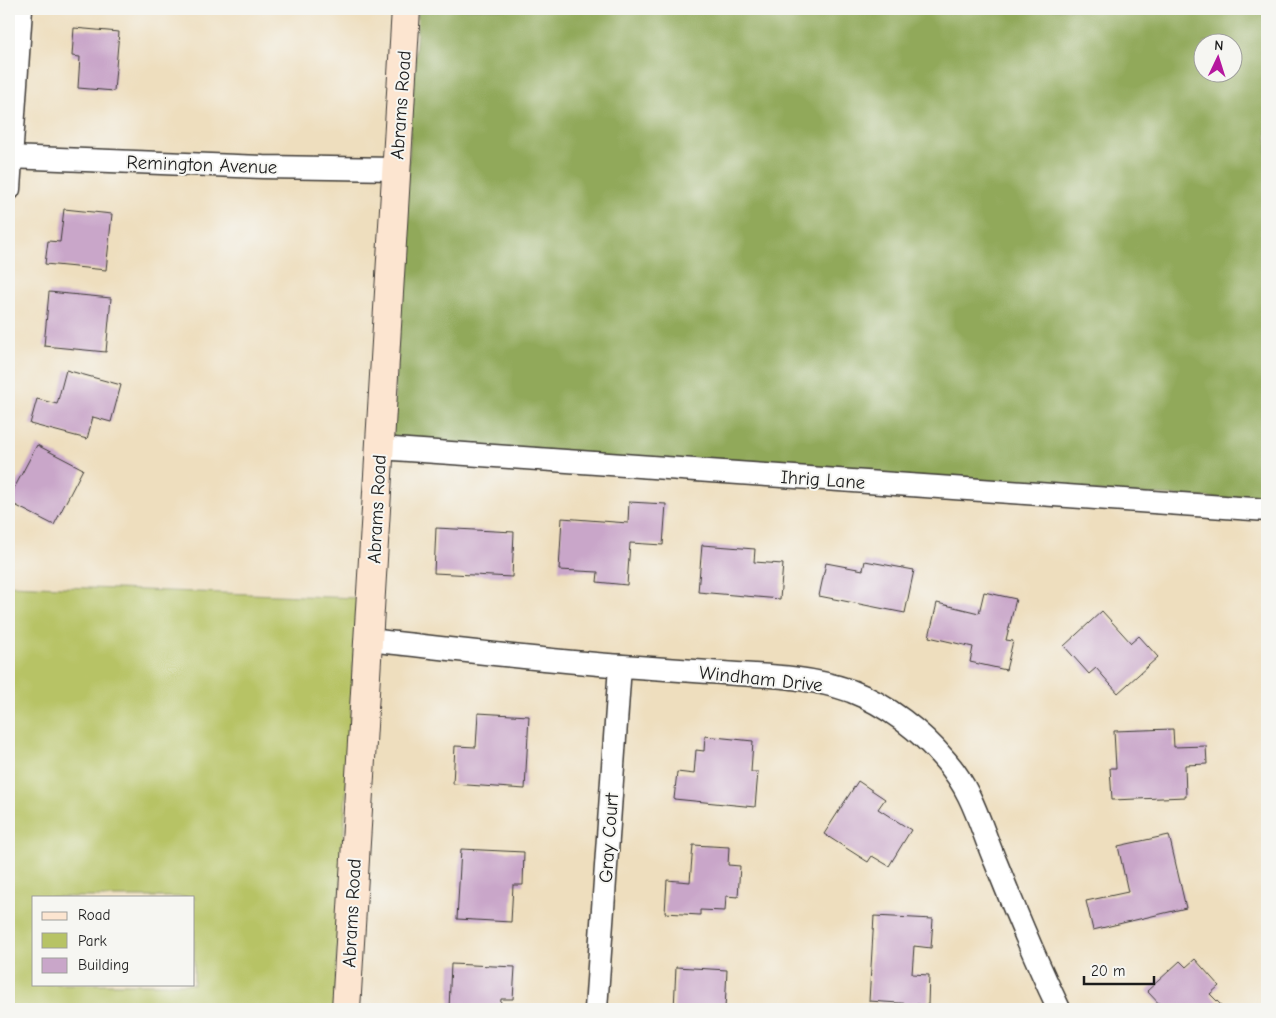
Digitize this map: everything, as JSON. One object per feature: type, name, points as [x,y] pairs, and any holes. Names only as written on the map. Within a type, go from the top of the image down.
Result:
[{"type":"street","points":[[9,189],[21,9]]},
{"type":"street","name":"Abrams Road","points":[[346,1009],[406,9]]},
{"type":"street","name":"Remington Avenue","points":[[10,157],[263,167],[396,169]]},
{"type":"street","name":"Ihrig Lane","points":[[379,448],[1267,510]]},
{"type":"street","name":"Windham Drive","points":[[368,640],[620,666],[787,677],[825,683],[853,692],[888,710],[920,733],[947,762],[968,792],[1030,948],[1059,1009]]},
{"type":"street","name":"Gray Court","points":[[596,1009],[620,666]]},
{"type":"green space","points":[[418,9],[1267,9],[1267,501],[391,452]]},
{"type":"green space","points":[[9,585],[357,598],[334,1009],[9,1009]]},
{"type":"building","points":[[74,28],[119,32],[114,91],[78,88],[80,57],[72,56]]},
{"type":"building","points":[[64,209],[112,214],[106,270],[45,264],[48,241],[60,242]]},
{"type":"building","points":[[49,292],[111,298],[106,352],[44,346]]},
{"type":"building","points":[[66,370],[121,385],[111,422],[93,417],[87,439],[30,424],[37,399],[57,404]]},
{"type":"building","points":[[37,445],[83,469],[54,525],[9,502],[9,498]]},
{"type":"building","points":[[629,502],[666,504],[663,545],[630,543],[627,585],[597,582],[598,572],[559,570],[562,518],[628,523]]},
{"type":"building","points":[[436,528],[514,532],[512,577],[434,573]]},
{"type":"building","points":[[702,545],[755,549],[754,562],[783,564],[780,599],[698,592]]},
{"type":"building","points":[[865,561],[914,570],[905,613],[819,596],[826,563],[863,570]]},
{"type":"building","points":[[984,592],[1016,599],[1006,640],[1013,641],[1006,670],[970,662],[973,647],[929,637],[937,603],[979,613]]},
{"type":"building","points":[[1102,611],[1131,643],[1139,636],[1158,657],[1118,693],[1096,668],[1089,674],[1064,646]]},
{"type":"building","points":[[478,713],[529,716],[525,789],[453,784],[455,746],[476,747]]},
{"type":"building","points":[[1173,729],[1174,747],[1206,746],[1207,764],[1185,765],[1186,797],[1112,800],[1110,768],[1116,768],[1114,731]]},
{"type":"building","points":[[705,736],[753,741],[751,772],[758,772],[755,807],[674,799],[677,772],[694,774],[696,750],[704,751]]},
{"type":"building","points":[[858,781],[885,799],[878,809],[911,830],[889,866],[872,856],[868,862],[824,834]]},
{"type":"building","points":[[1169,835],[1186,908],[1093,930],[1086,901],[1128,892],[1118,846]]},
{"type":"building","points":[[693,845],[729,847],[728,865],[740,866],[738,897],[726,896],[725,911],[700,910],[700,915],[665,913],[667,880],[690,882]]},
{"type":"building","points":[[461,849],[524,852],[523,885],[513,885],[511,922],[457,919]]},
{"type":"building","points":[[874,916],[933,919],[931,948],[914,946],[912,974],[929,975],[928,1005],[869,1001]]},
{"type":"building","points":[[1195,959],[1219,986],[1210,994],[1223,1007],[1220,1009],[1164,1009],[1147,991],[1180,961],[1186,967]]},
{"type":"building","points":[[451,964],[515,967],[513,999],[501,999],[500,1009],[449,1009]]},
{"type":"building","points":[[676,967],[727,970],[725,1009],[674,1009]]}]
